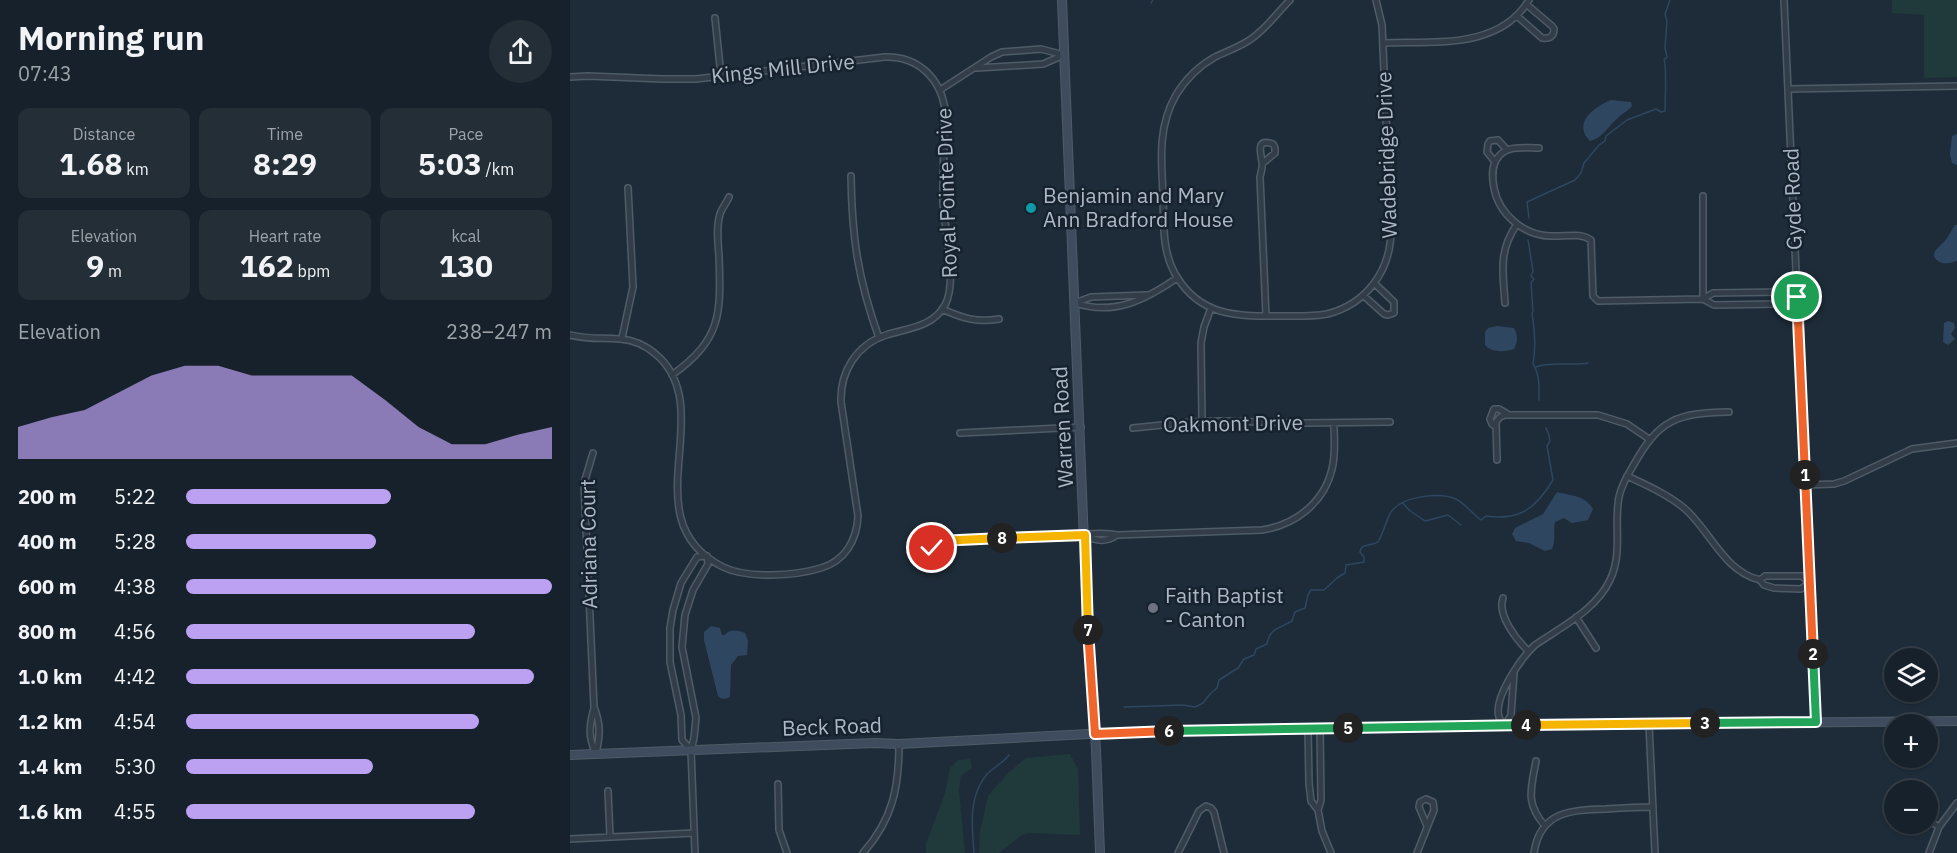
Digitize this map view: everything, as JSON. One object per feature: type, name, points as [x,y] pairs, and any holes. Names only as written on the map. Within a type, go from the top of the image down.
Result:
[{"type":"main road","name":"Warren Road","points":[[1062,0],[1088,640],[1100,853]]},
{"type":"main road","name":"Beck Road","points":[[570,755],[899,744],[1136,732],[1505,725],[1957,721]]},
{"type":"street","points":[[1202,422],[1201,343],[1211,308],[1192,296],[1169,262],[1165,245],[1161,152],[1163,127],[1171,104],[1182,85],[1216,57],[1255,37],[1290,0]]},
{"type":"street","name":"Wadebridge Drive","points":[[1211,308],[1236,316],[1326,314],[1347,307],[1364,296],[1374,284],[1386,261],[1391,237],[1383,43],[1381,17],[1376,0]]},
{"type":"street","name":"Gyde Road","points":[[1784,0],[1816,722]]},
{"type":"street","points":[[1383,43],[1475,38],[1499,29],[1517,16],[1527,2],[1552,26],[1554,29],[1552,36],[1542,38],[1517,16]]},
{"type":"street","points":[[715,18],[721,76]]},
{"type":"street","points":[[940,90],[1002,52],[1041,49],[1064,55]]},
{"type":"street","points":[[976,68],[1043,64],[1064,55]]},
{"type":"street","name":"Kings Mill Drive","points":[[570,77],[673,80],[894,57],[909,60],[922,68],[933,78],[940,90]]},
{"type":"street","points":[[1788,89],[1957,86]]},
{"type":"street","name":"Royal Pointe Drive","points":[[707,556],[717,564],[738,573],[765,576],[820,569],[835,562],[847,551],[855,535],[858,516],[841,402],[846,369],[865,346],[879,338],[924,324],[935,318],[949,296],[951,281],[943,202],[945,109],[940,90]]},
{"type":"street","points":[[1495,162],[1487,152],[1490,141],[1498,140],[1507,150]]},
{"type":"street","points":[[1539,148],[1507,150],[1499,156],[1495,162],[1493,179],[1495,193],[1509,217],[1536,235],[1584,236],[1591,240],[1593,296],[1598,301],[1703,299],[1714,305],[1788,304],[1797,297],[1788,292],[1713,293],[1703,299]]},
{"type":"street","points":[[1263,163],[1260,177],[1266,316]]},
{"type":"street","points":[[851,176],[856,259],[879,338]]},
{"type":"street","points":[[622,338],[633,287],[628,188]]},
{"type":"street","points":[[1703,196],[1703,299]]},
{"type":"street","points":[[672,375],[700,352],[710,338],[716,322],[720,292],[718,234],[720,214],[729,197]]},
{"type":"street","points":[[1505,303],[1504,249],[1517,224]]},
{"type":"street","points":[[1075,303],[1091,308],[1130,304],[1178,278]]},
{"type":"street","points":[[1364,296],[1384,314],[1394,313],[1394,302],[1374,284]]},
{"type":"street","points":[[1075,303],[1091,297],[1150,295]]},
{"type":"street","points":[[942,309],[971,320],[984,322],[999,319]]},
{"type":"street","points":[[570,334],[586,338],[622,338],[637,343],[662,361],[672,375],[678,390],[681,406],[676,488],[678,506],[686,530],[698,548],[707,556],[707,566],[693,590],[685,615],[682,647],[696,718],[691,750],[695,853]]},
{"type":"street","points":[[1496,427],[1490,419],[1494,409],[1499,409],[1509,415]]},
{"type":"street","points":[[1514,673],[1511,715],[1505,725],[1499,717],[1500,698],[1514,673],[1528,651],[1587,609],[1603,592],[1614,570],[1618,549],[1618,502],[1621,489],[1649,439],[1668,424],[1686,416],[1729,412]]},
{"type":"street","points":[[1497,460],[1496,422],[1500,417],[1509,415],[1598,414],[1627,424],[1649,439]]},
{"type":"street","name":"Oakmont Drive","points":[[1132,428],[1202,422],[1390,422]]},
{"type":"street","points":[[957,540],[943,556],[932,553],[932,546],[936,541],[957,540],[1085,535],[1109,533],[1118,536],[1262,530],[1287,524],[1311,507],[1326,486],[1334,459],[1334,423]]},
{"type":"street","points":[[960,433],[1081,427]]},
{"type":"street","points":[[1806,485],[1834,484],[1844,481],[1912,448],[1957,443]]},
{"type":"street","name":"Adriana Court","points":[[593,453],[584,483],[594,707],[590,722],[590,741],[596,754]]},
{"type":"street","points":[[1627,476],[1684,508],[1726,559],[1751,578],[1774,588],[1800,589],[1809,583],[1802,576],[1765,576],[1760,580]]},
{"type":"street","points":[[691,750],[682,740],[670,644],[673,610],[681,583],[697,557],[698,548]]},
{"type":"street","points":[[697,557],[707,556]]},
{"type":"street","points":[[707,566],[717,564]]},
{"type":"street","points":[[681,583],[693,590]]},
{"type":"street","points":[[1503,598],[1501,604],[1509,626],[1518,641],[1528,651]]},
{"type":"street","points":[[1575,617],[1596,648]]},
{"type":"street","points":[[679,707],[693,703]]},
{"type":"street","name":"Adriana Court","points":[[594,707],[600,723],[600,739],[596,754]]},
{"type":"street","points":[[1649,724],[1655,853]]},
{"type":"street","points":[[1308,729],[1311,801],[1318,810],[1330,853]]},
{"type":"street","points":[[1318,810],[1321,800],[1320,729]]},
{"type":"street","points":[[863,853],[881,829],[894,800],[899,744]]},
{"type":"street","points":[[1536,761],[1530,792],[1536,815],[1545,826]]},
{"type":"street","points":[[778,784],[779,830],[787,853]]},
{"type":"street","points":[[608,791],[610,836]]},
{"type":"street","points":[[1417,853],[1427,826],[1434,807],[1433,802],[1426,799],[1420,802],[1419,807],[1427,826]]},
{"type":"street","points":[[1929,853],[1939,827],[1957,803]]},
{"type":"street","points":[[1178,853],[1199,811],[1206,806],[1211,807],[1214,812],[1224,853]]},
{"type":"street","points":[[1534,853],[1537,839],[1545,826],[1556,817],[1573,811],[1653,807]]},
{"type":"street","points":[[570,838],[694,833]]},
{"type":"green space","points":[[1892,0],[1957,0],[1957,77],[1924,78],[1924,15],[1892,13]]},
{"type":"green space","points":[[1070,754],[1078,769],[1080,835],[1029,833],[1022,835],[999,853],[979,853],[980,831],[988,796],[1008,773],[1026,758]]},
{"type":"green space","points":[[970,759],[972,768],[961,776],[959,790],[965,853],[926,853],[926,844],[945,793],[950,768],[958,760]]},
{"type":"water","points":[[1611,100],[1631,102],[1632,106],[1602,135],[1590,141],[1583,128],[1587,116]]},
{"type":"water","points":[[1957,134],[1957,165],[1952,163],[1950,154],[1952,136]]},
{"type":"water","points":[[1957,225],[1957,261],[1940,262],[1935,258],[1934,253]]},
{"type":"water","points":[[1948,321],[1954,323],[1955,328],[1951,334],[1955,339],[1948,345],[1943,342],[1944,323]]},
{"type":"water","points":[[1497,326],[1514,328],[1517,338],[1514,349],[1498,351],[1485,345],[1485,332],[1488,328]]},
{"type":"water","points":[[1557,492],[1577,497],[1590,504],[1593,509],[1588,520],[1572,523],[1564,518],[1555,522],[1552,549],[1545,551],[1529,543],[1516,541],[1512,534],[1515,528],[1543,514]]},
{"type":"water","points":[[711,626],[720,628],[722,635],[734,631],[745,633],[748,641],[747,655],[738,656],[731,665],[730,697],[726,699],[718,696],[704,640],[704,632]]},
{"type":"waterway","points":[[1529,218],[1527,202],[1575,180],[1581,173],[1584,163],[1605,141],[1606,136],[1627,120],[1656,109],[1661,112],[1665,111],[1664,60],[1667,57],[1665,14],[1670,0]]},
{"type":"waterway","points":[[1528,240],[1533,271],[1531,276],[1534,279],[1531,283],[1535,338],[1533,364],[1538,377],[1539,400]]},
{"type":"waterway","points":[[1536,367],[1547,364],[1588,363]]},
{"type":"waterway","points":[[1124,707],[1183,705],[1195,707],[1203,703],[1217,688],[1219,680],[1238,668],[1244,659],[1254,655],[1256,649],[1267,644],[1270,635],[1292,621],[1295,612],[1305,608],[1311,590],[1324,590],[1345,573],[1346,565],[1364,562],[1361,549],[1378,542],[1391,512],[1404,502],[1422,497],[1449,497],[1459,501],[1481,520],[1486,516],[1508,516],[1526,510],[1540,498],[1553,480],[1547,446],[1550,441],[1546,428]]},
{"type":"waterway","points":[[1403,503],[1425,521],[1448,515],[1461,525]]},
{"type":"waterway","points":[[974,853],[973,812],[977,792],[987,774],[1009,755]]},
{"type":"place","name":"Benjamin and Mary Ann Bradford House","points":[[1031,208]]},
{"type":"place","name":"Faith Baptist - Canton","points":[[1153,608]]},
{"type":"route","points":[[932,548],[934,542],[938,541],[1085,535],[1088,640],[1095,734],[1520,725],[1816,722],[1797,297]]}]
